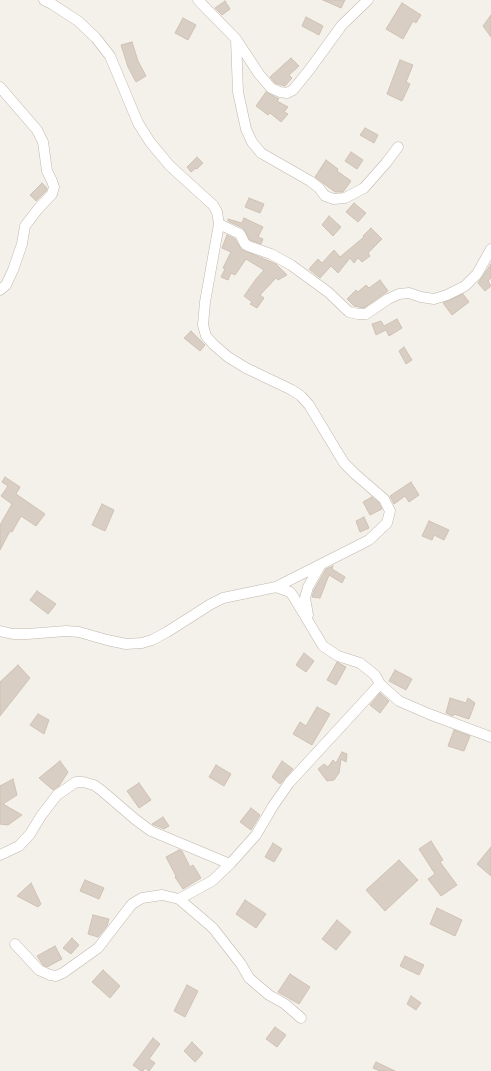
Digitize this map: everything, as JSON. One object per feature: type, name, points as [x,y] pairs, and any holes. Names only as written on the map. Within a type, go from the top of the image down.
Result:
[{"type":"street","points":[[0,631],[13,634],[66,631],[79,632],[126,644],[142,643],[152,640],[223,598],[276,587],[369,540],[387,523],[390,511],[384,499],[344,464],[309,405],[301,396],[292,390],[246,368],[228,357],[206,336],[203,324],[205,302],[219,224],[217,212],[213,205],[170,166],[150,142],[138,123],[110,56],[96,38],[78,21],[44,0]]},
{"type":"street","points":[[198,0],[236,39],[259,74],[271,88],[287,93],[293,90],[306,74],[342,25],[368,0]]},
{"type":"street","points":[[236,39],[238,92],[246,129],[252,142],[261,153],[310,181],[325,196],[334,199],[345,198],[364,188],[398,147]]},
{"type":"street","points":[[0,87],[37,130],[42,142],[47,171],[54,187],[52,194],[25,226],[22,244],[13,270],[6,285],[0,290]]},
{"type":"street","points":[[219,224],[240,234],[243,241],[248,246],[271,254],[291,265],[328,292],[349,312],[358,314],[366,314],[388,299],[399,294],[409,293],[434,299],[448,295],[465,286],[477,274],[491,249]]},
{"type":"street","points":[[310,624],[305,598],[308,587],[320,566]]},
{"type":"street","points":[[276,587],[290,592],[323,646],[338,656],[360,663],[375,675],[380,684],[399,701],[491,737]]},
{"type":"street","points":[[179,899],[212,881],[230,864],[256,835],[289,783],[380,684]]},
{"type":"street","points":[[0,855],[19,846],[30,834],[41,816],[57,795],[76,782],[83,782],[94,785],[101,790],[151,831],[230,864]]},
{"type":"street","points":[[15,944],[39,970],[56,976],[63,973],[98,948],[132,904],[142,898],[162,895],[179,899],[213,928],[241,964],[249,978],[269,995],[285,1004],[301,1018]]},
{"type":"building","points":[[323,0],[345,0],[341,8]]},
{"type":"building","points":[[225,1],[230,9],[222,15],[215,8]]},
{"type":"building","points":[[402,3],[421,15],[416,23],[413,21],[403,39],[386,29]]},
{"type":"building","points":[[491,15],[491,37],[483,26]]},
{"type":"building","points":[[306,17],[323,26],[319,35],[302,26]]},
{"type":"building","points":[[183,18],[196,25],[188,40],[175,33]]},
{"type":"building","points":[[132,42],[138,61],[146,76],[136,82],[128,67],[121,45]]},
{"type":"building","points":[[291,58],[299,66],[289,75],[292,78],[285,86],[275,83],[270,77]]},
{"type":"building","points":[[400,60],[413,65],[406,82],[410,84],[402,101],[387,94]]},
{"type":"building","points":[[266,92],[279,99],[277,101],[288,107],[284,112],[288,114],[281,122],[270,113],[268,115],[256,106]]},
{"type":"building","points":[[365,128],[378,135],[374,143],[360,135]]},
{"type":"building","points":[[351,152],[363,160],[357,169],[345,161]]},
{"type":"building","points":[[197,157],[203,163],[191,172],[187,167]]},
{"type":"building","points":[[326,160],[338,169],[337,171],[351,181],[343,192],[335,192],[315,177]]},
{"type":"building","points":[[42,183],[47,188],[46,191],[36,201],[30,195]]},
{"type":"building","points":[[249,198],[264,204],[260,213],[245,207]]},
{"type":"building","points":[[354,203],[366,213],[358,222],[346,212]]},
{"type":"building","points":[[329,216],[341,227],[333,236],[322,225]]},
{"type":"building","points":[[244,218],[263,227],[258,237],[263,239],[261,244],[250,240],[243,228],[228,221],[228,219],[242,223]]},
{"type":"building","points":[[371,228],[382,239],[368,253],[370,256],[362,262],[358,258],[354,263],[350,258],[338,273],[331,266],[320,278],[309,269],[318,259],[322,263],[334,250],[340,257],[364,237],[363,236]]},
{"type":"building","points":[[227,235],[235,239],[241,249],[276,264],[287,275],[278,280],[276,278],[260,295],[264,298],[257,308],[250,304],[252,302],[244,296],[264,270],[246,259],[235,275],[231,273],[228,280],[221,277],[225,269],[223,268],[231,252],[222,248]]},
{"type":"building","points":[[491,264],[491,278],[488,281],[491,286],[485,291],[478,283]]},
{"type":"building","points":[[380,280],[388,291],[364,308],[354,306],[347,299],[356,290],[358,292],[366,285],[369,288]]},
{"type":"building","points":[[463,294],[469,302],[452,315],[443,303]]},
{"type":"building","points":[[397,319],[402,328],[389,336],[386,330],[376,335],[372,324],[381,321],[384,326]]},
{"type":"building","points":[[191,331],[205,345],[200,351],[184,338]]},
{"type":"building","points":[[404,347],[412,360],[406,364],[399,351]]},
{"type":"building","points":[[5,477],[20,487],[16,494],[45,514],[36,526],[21,516],[12,532],[10,531],[0,550],[0,525],[12,504],[1,496],[8,486],[2,482]]},
{"type":"building","points":[[411,482],[419,495],[409,502],[405,496],[394,504],[390,496]]},
{"type":"building","points":[[372,497],[379,503],[382,509],[370,515],[363,502]]},
{"type":"building","points":[[102,504],[114,510],[105,531],[92,525]]},
{"type":"building","points":[[364,517],[369,528],[360,532],[356,521]]},
{"type":"building","points":[[429,521],[449,530],[444,540],[434,535],[432,540],[422,536]]},
{"type":"building","points":[[333,566],[332,569],[345,577],[342,583],[329,575],[320,598],[312,597],[314,590],[326,569]]},
{"type":"building","points":[[37,591],[56,604],[48,614],[30,600]]},
{"type":"building","points":[[304,653],[314,661],[306,672],[296,665]]},
{"type":"building","points":[[337,662],[346,667],[336,685],[327,680]]},
{"type":"building","points":[[18,665],[30,678],[0,716],[0,682]]},
{"type":"building","points":[[395,670],[412,679],[406,690],[389,681]]},
{"type":"building","points":[[380,693],[389,701],[380,713],[370,705]]},
{"type":"building","points":[[450,698],[466,703],[468,698],[475,703],[469,719],[446,713]]},
{"type":"building","points":[[317,707],[330,714],[312,745],[293,734],[300,722],[306,726]]},
{"type":"building","points":[[38,714],[49,720],[44,734],[30,725]]},
{"type":"building","points":[[454,730],[470,736],[464,751],[448,746]]},
{"type":"building","points":[[342,752],[347,754],[346,762],[341,759],[339,773],[334,780],[327,781],[318,769],[324,764],[328,767],[333,760],[336,763]]},
{"type":"building","points":[[60,761],[68,772],[59,786],[53,790],[39,778]]},
{"type":"building","points":[[282,761],[293,769],[280,784],[272,777]]},
{"type":"building","points":[[216,765],[231,774],[224,786],[209,777]]},
{"type":"building","points":[[13,779],[17,795],[3,804],[22,815],[8,825],[0,824],[0,786]]},
{"type":"building","points":[[139,783],[151,800],[139,808],[127,791]]},
{"type":"building","points":[[251,808],[260,815],[251,830],[240,822]]},
{"type":"building","points":[[163,817],[169,826],[164,829],[152,824]]},
{"type":"building","points":[[431,841],[443,860],[440,862],[457,885],[441,896],[428,879],[435,874],[419,849]]},
{"type":"building","points":[[273,843],[282,849],[274,862],[265,857]]},
{"type":"building","points":[[491,847],[491,876],[477,864]]},
{"type":"building","points":[[179,850],[182,851],[190,867],[193,865],[201,878],[183,889],[175,877],[176,876],[166,857]]},
{"type":"building","points":[[399,860],[418,880],[385,911],[366,890]]},
{"type":"building","points":[[85,880],[104,888],[99,899],[80,891]]},
{"type":"building","points":[[31,883],[41,904],[38,907],[17,896]]},
{"type":"building","points":[[245,900],[266,914],[256,928],[236,914]]},
{"type":"building","points":[[437,908],[462,920],[455,936],[430,924]]},
{"type":"building","points":[[93,915],[109,919],[107,926],[98,937],[88,934]]},
{"type":"building","points":[[337,920],[351,932],[336,950],[322,939]]},
{"type":"building","points":[[72,938],[79,945],[71,954],[63,948]]},
{"type":"building","points":[[55,946],[62,959],[47,967],[43,965],[37,956]]},
{"type":"building","points":[[405,956],[424,965],[419,975],[400,966]]},
{"type":"building","points":[[103,970],[120,986],[110,998],[92,982]]},
{"type":"building","points":[[290,974],[310,987],[299,1004],[278,992]]},
{"type":"building","points":[[187,985],[198,991],[185,1017],[174,1011]]},
{"type":"building","points":[[411,996],[421,1003],[416,1010],[407,1004]]},
{"type":"building","points":[[275,1027],[286,1035],[277,1047],[266,1039]]},
{"type":"building","points":[[153,1038],[160,1044],[149,1059],[155,1063],[149,1071],[145,1068],[141,1071],[133,1065]]},
{"type":"building","points":[[192,1042],[203,1053],[195,1062],[184,1051]]},
{"type":"building","points":[[376,1062],[395,1071],[380,1071],[373,1068]]}]
